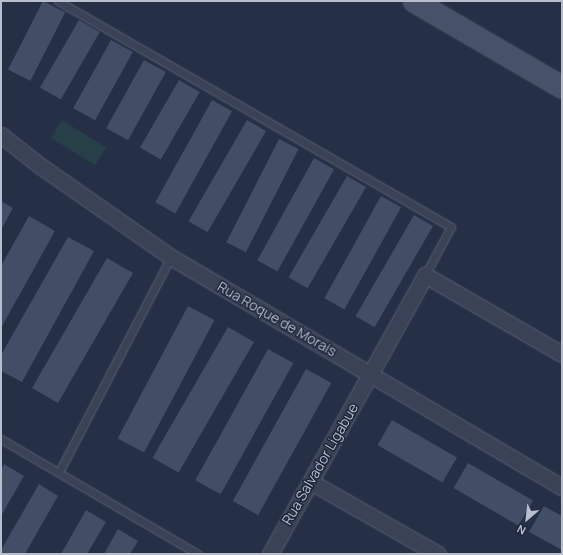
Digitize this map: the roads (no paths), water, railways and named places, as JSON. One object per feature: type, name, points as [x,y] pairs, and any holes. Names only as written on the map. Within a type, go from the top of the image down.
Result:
[{"type":"main road","points":[[427,4],[562,87]]},
{"type":"street","name":"Rua Roque de Morais","points":[[1,135],[39,165],[171,257],[562,487]]},
{"type":"street","points":[[425,275],[562,354]]},
{"type":"street","name":"Rua Salvador Ligabue","points":[[270,554],[425,275]]},
{"type":"street","points":[[310,482],[438,554]]},
{"type":"lane","points":[[58,1],[451,227],[425,275]]},
{"type":"lane","points":[[59,472],[171,257]]},
{"type":"lane","points":[[1,439],[198,554]]}]
